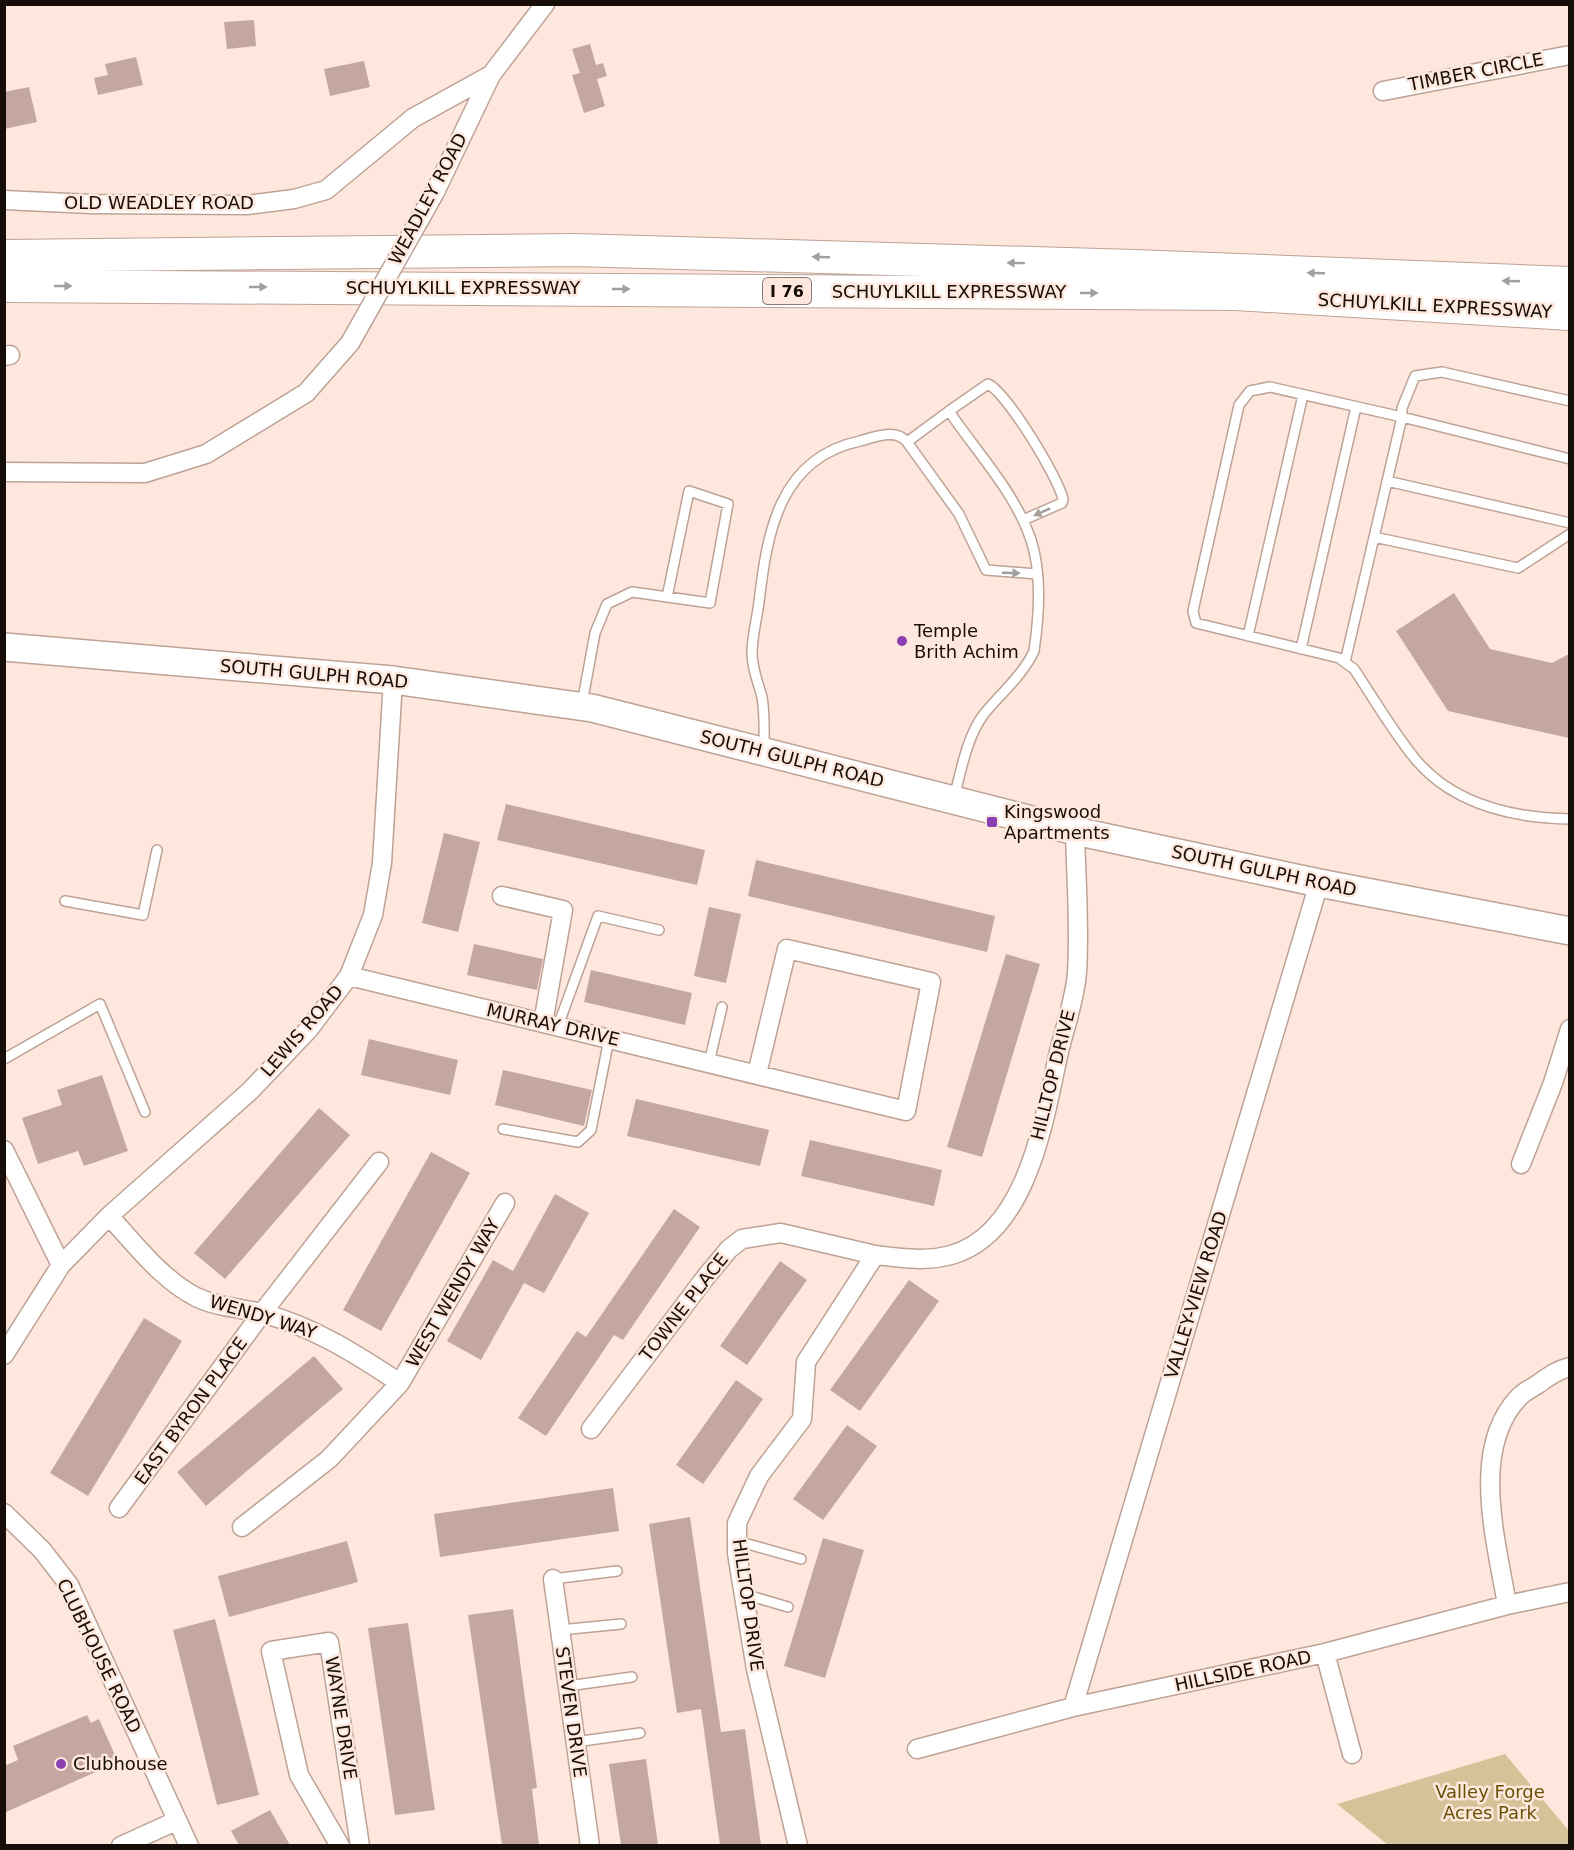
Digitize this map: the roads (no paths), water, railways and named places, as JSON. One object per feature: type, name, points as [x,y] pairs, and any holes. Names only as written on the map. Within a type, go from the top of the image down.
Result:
[{"type":"highway","name":"SCHUYLKILL EXPRESSWAY","points":[[4,256],[575,250],[1134,266],[1569,283]]},
{"type":"highway","name":"SCHUYLKILL EXPRESSWAY","points":[[4,286],[1236,294],[1569,314]]},
{"type":"main road","name":"SOUTH GULPH ROAD","points":[[4,647],[393,680],[582,707],[1075,831],[1319,883],[1557,925]]},
{"type":"street","name":"WEADLEY ROAD","points":[[4,472],[145,473],[206,454],[306,393],[350,343],[435,192],[491,75],[545,4]]},
{"type":"street","name":"TIMBER CIRCLE","points":[[1383,91],[1569,55]]},
{"type":"street","name":"OLD WEADLEY ROAD","points":[[4,200],[91,204],[247,205],[326,190],[413,118],[491,75]]},
{"type":"street","name":"LEWIS ROAD","points":[[6,1349],[61,1265],[109,1216],[250,1090],[309,1029],[349,976],[373,915],[382,863],[393,680]]},
{"type":"street","name":"HILLTOP DRIVE","points":[[798,1845],[756,1669],[744,1594],[737,1523],[759,1476],[802,1419],[806,1362],[875,1255],[915,1260],[953,1255],[978,1241],[999,1222],[1016,1197],[1050,1105],[1077,973],[1075,831]]},
{"type":"street","name":"VALLEY-VIEW ROAD","points":[[1073,1707],[1319,883]]},
{"type":"street","points":[[502,896],[563,910],[550,1025]]},
{"type":"street","name":"MURRAY DRIVE","points":[[349,976],[906,1111],[931,982],[787,949],[758,1074]]},
{"type":"street","points":[[1521,1164],[1553,1083],[1569,1029]]},
{"type":"street","points":[[4,1150],[61,1265]]},
{"type":"street","name":"EAST BYRON PLACE","points":[[119,1508],[262,1314],[379,1162]]},
{"type":"street","name":"WEST WENDY WAY","points":[[242,1527],[329,1460],[400,1383],[505,1203]]},
{"type":"street","name":"WENDY WAY","points":[[109,1216],[161,1272],[194,1296],[221,1306],[262,1314],[320,1333],[400,1383]]},
{"type":"street","name":"TOWNE PLACE","points":[[591,1429],[705,1278],[729,1249],[742,1239],[781,1233],[875,1255]]},
{"type":"street","points":[[1507,1605],[1488,1488],[1492,1456],[1502,1424],[1519,1398],[1560,1369],[1569,1367]]},
{"type":"street","name":"CLUBHOUSE ROAD","points":[[4,1513],[42,1550],[69,1586],[189,1845]]},
{"type":"street","name":"STEVEN DRIVE","points":[[553,1579],[590,1845]]},
{"type":"street","name":"HILLSIDE ROAD","points":[[917,1749],[1073,1707],[1325,1653],[1507,1605],[1569,1592]]},
{"type":"street","name":"WAYNE DRIVE","points":[[340,1845],[299,1775],[271,1651],[329,1642],[360,1845]]},
{"type":"street","points":[[1325,1653],[1352,1754]]},
{"type":"street","points":[[121,1845],[176,1821]]},
{"type":"lane","points":[[1345,662],[1402,417],[1402,408],[1414,376],[1442,372],[1569,401]]},
{"type":"lane","points":[[907,442],[985,384],[992,385],[1045,460],[1062,495],[1062,503],[1023,520]]},
{"type":"lane","points":[[1568,820],[1476,805],[1451,790],[1417,761],[1354,669],[1340,658],[1196,623],[1193,611],[1239,405],[1250,391],[1270,387],[1569,459]]},
{"type":"lane","points":[[1248,636],[1303,395]]},
{"type":"lane","points":[[1301,649],[1356,407]]},
{"type":"lane","points":[[949,411],[1002,484],[1023,520],[1031,540],[1037,574],[1034,651],[1029,662],[983,716],[970,744],[953,800]]},
{"type":"lane","points":[[764,752],[762,698],[754,673],[752,650],[766,545],[773,518],[796,479],[806,468],[832,451],[856,441],[891,434],[898,435],[907,442],[959,514],[986,570],[1037,574]]},
{"type":"lane","points":[[1387,481],[1569,523]]},
{"type":"lane","points":[[582,707],[595,633],[607,604],[632,592],[667,597],[710,603],[728,504],[689,491],[667,597]]},
{"type":"lane","points":[[1374,537],[1518,568],[1569,534]]},
{"type":"lane","points":[[65,901],[143,915],[157,850]]},
{"type":"lane","points":[[550,1025],[598,916],[659,930]]},
{"type":"lane","points":[[4,1059],[100,1004],[146,1112]]},
{"type":"lane","points":[[709,1063],[722,1007]]},
{"type":"lane","points":[[503,1129],[578,1142],[591,1130],[609,1039]]},
{"type":"lane","points":[[737,1540],[801,1559]]},
{"type":"lane","points":[[553,1579],[617,1571]]},
{"type":"lane","points":[[744,1594],[788,1607]]},
{"type":"lane","points":[[560,1630],[621,1624]]},
{"type":"lane","points":[[568,1686],[632,1677]]},
{"type":"lane","points":[[575,1742],[640,1733]]},
{"type":"place","name":"Temple Brith Achim","points":[[902,641]]},
{"type":"place","name":"Kingswood Apartments","points":[[992,822]]},
{"type":"place","name":"Clubhouse","points":[[61,1764]]},
{"type":"park label","name":"Valley Forge Acres Park","points":[[1490,1802]]}]
